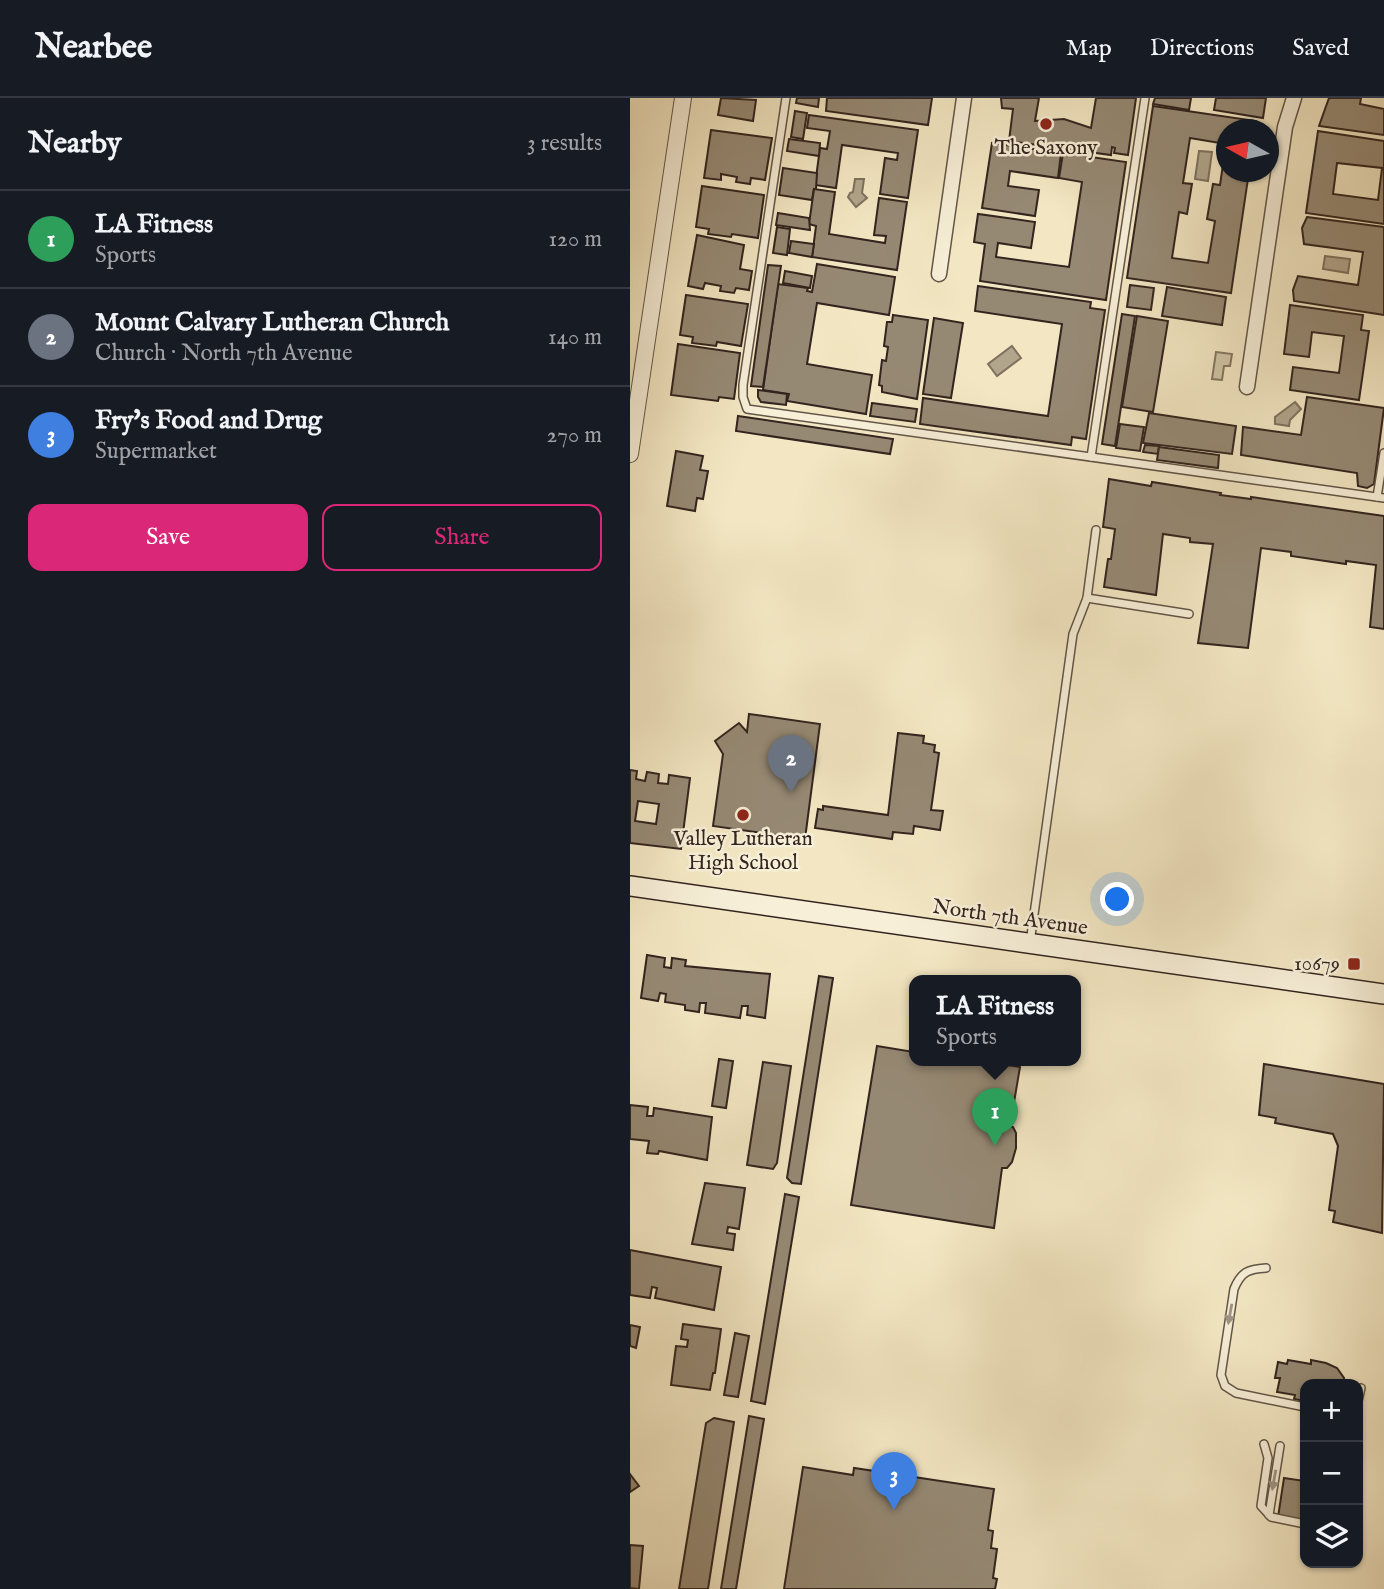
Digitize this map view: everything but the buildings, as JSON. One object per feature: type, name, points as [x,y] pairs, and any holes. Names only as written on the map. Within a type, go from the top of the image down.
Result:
[{"type":"main road","name":"North 7th Avenue","points":[[630,886],[1384,994]]},
{"type":"street","points":[[630,454],[635,391],[683,98]]},
{"type":"street","points":[[939,274],[964,98]]},
{"type":"street","points":[[1247,387],[1286,127],[1294,98]]},
{"type":"lane","points":[[786,98],[743,384],[747,409],[1381,498],[1384,453]]},
{"type":"lane","points":[[1091,457],[1145,98]]},
{"type":"lane","points":[[1030,943],[1073,634],[1087,598],[1096,530]]},
{"type":"lane","points":[[1087,598],[1189,614]]},
{"type":"lane","points":[[1266,1268],[1249,1269],[1240,1276],[1234,1289],[1221,1375],[1225,1386],[1236,1393],[1300,1406]]},
{"type":"lane","points":[[1264,1444],[1268,1458],[1261,1506],[1269,1515],[1278,1519],[1300,1523]]},
{"type":"lane","points":[[1269,1515],[1280,1446]]},
{"type":"shaded area","points":[[1199,151],[1212,152],[1208,181],[1195,179]]},
{"type":"shaded area","points":[[855,179],[864,179],[862,193],[867,198],[856,207],[848,197],[853,192]]},
{"type":"shaded area","points":[[1325,256],[1350,259],[1348,273],[1323,269]]},
{"type":"shaded area","points":[[1012,346],[1021,358],[997,376],[988,364]]},
{"type":"shaded area","points":[[1216,352],[1232,354],[1230,366],[1224,366],[1222,380],[1212,379]]},
{"type":"shaded area","points":[[1295,402],[1301,409],[1290,420],[1289,426],[1275,424],[1275,417]]},
{"type":"place","name":"The Saxony","points":[[1046,124]]},
{"type":"place","name":"Mount Calvary Lutheran Church","points":[[791,793]]},
{"type":"place","name":"Valley Lutheran High School","points":[[743,815]]},
{"type":"place","name":"10679","points":[[1354,964]]},
{"type":"place","name":"LA Fitness","points":[[995,1146]]},
{"type":"place","name":"Fry's Food and Drug","points":[[894,1510]]}]
